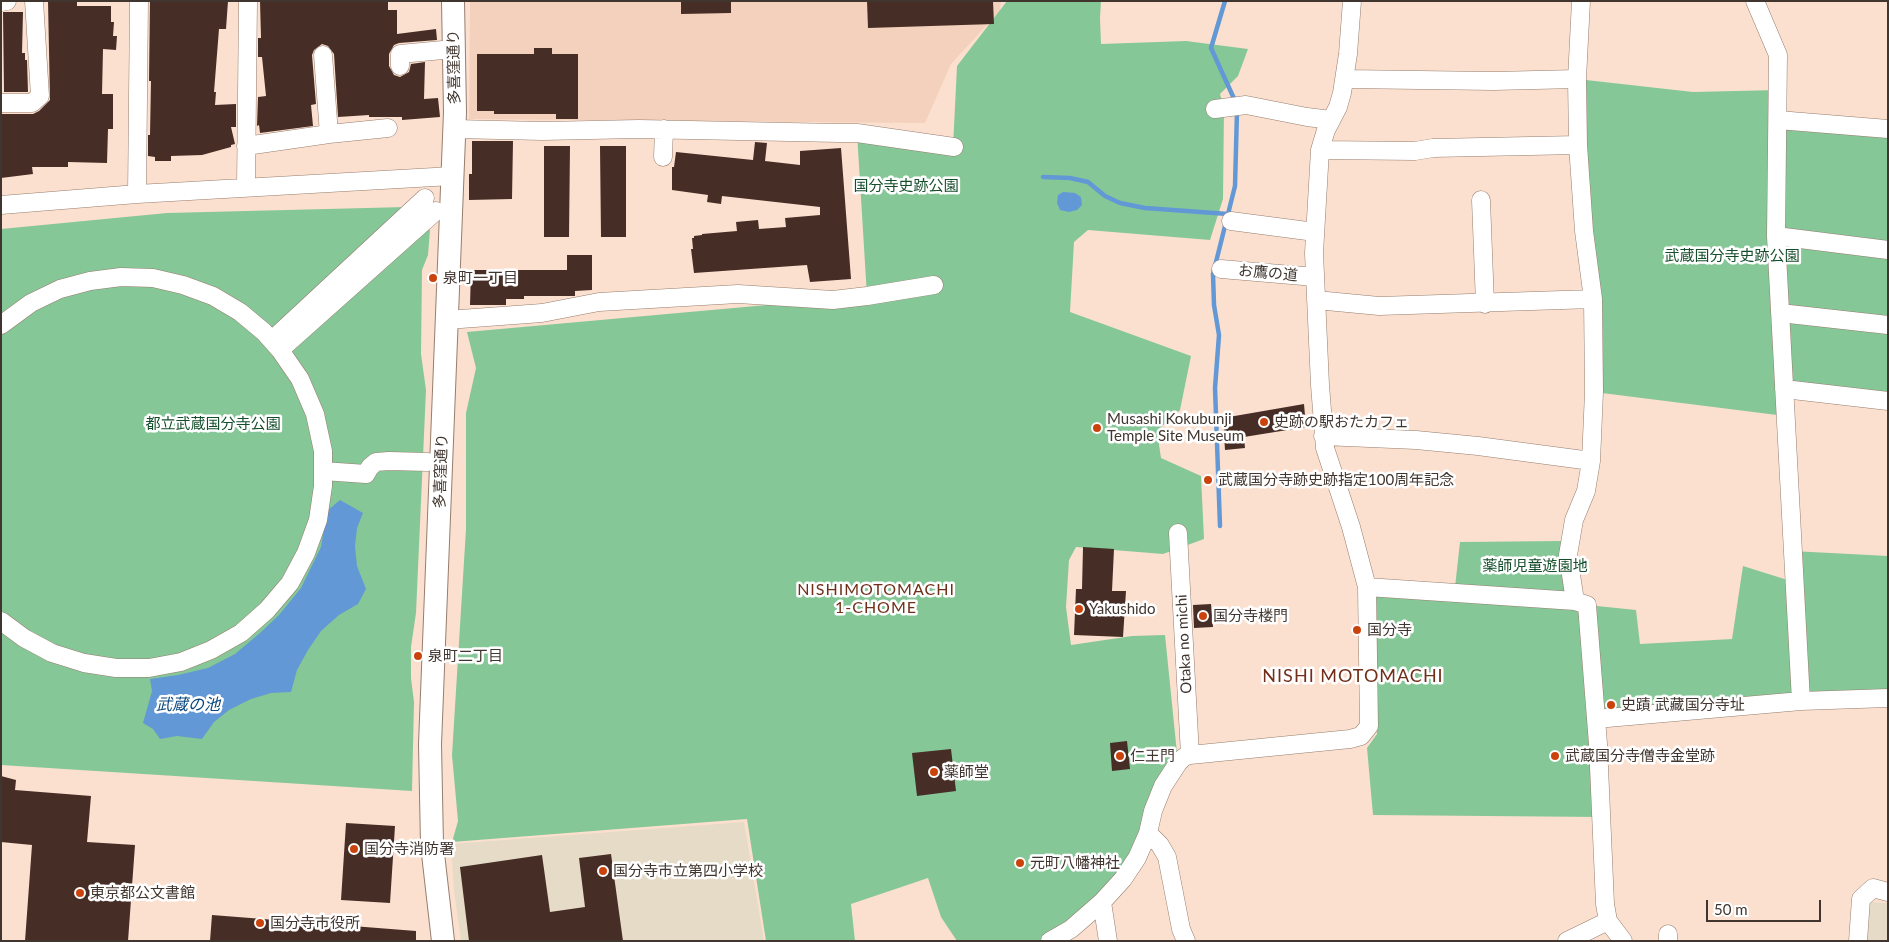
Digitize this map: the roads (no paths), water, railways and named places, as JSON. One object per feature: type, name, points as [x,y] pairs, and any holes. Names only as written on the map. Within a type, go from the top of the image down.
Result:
[{"type":"main road","name":"多喜窪通り","points":[[443,941],[432,845],[430,744],[454,129],[453,1]]},
{"type":"street","points":[[1,2],[8,1]]},
{"type":"street","points":[[1,103],[32,102],[40,96],[34,1]]},
{"type":"street","points":[[137,194],[139,1]]},
{"type":"street","points":[[246,187],[248,1]]},
{"type":"street","points":[[1050,941],[1072,929],[1102,902],[1128,872],[1137,858],[1148,833],[1153,811],[1163,786],[1184,757],[1336,742],[1361,736],[1369,726],[1367,587],[1351,528],[1329,463],[1323,436],[1315,277],[1315,232],[1320,150],[1326,130],[1338,107],[1348,54],[1352,1],[1339,1]]},
{"type":"street","points":[[1575,601],[1568,555],[1574,520],[1586,491],[1591,461],[1594,392],[1593,299],[1584,231],[1578,145],[1577,80],[1581,1]]},
{"type":"street","points":[[1755,1],[1778,55],[1776,236],[1801,702]]},
{"type":"street","points":[[400,66],[400,54],[454,49]]},
{"type":"street","points":[[323,55],[329,134]]},
{"type":"street","points":[[1344,79],[1577,80]]},
{"type":"street","points":[[1215,109],[1241,106],[1331,120]]},
{"type":"street","points":[[1778,120],[1888,129]]},
{"type":"street","points":[[246,146],[388,128]]},
{"type":"street","points":[[454,129],[543,131],[664,129],[857,133],[954,148]]},
{"type":"street","points":[[663,157],[664,129]]},
{"type":"street","points":[[1320,150],[1415,151],[1433,148],[1578,145]]},
{"type":"street","points":[[1,205],[137,194],[452,176]]},
{"type":"street","points":[[1481,200],[1485,304]]},
{"type":"street","points":[[276,345],[431,205]]},
{"type":"street","points":[[1231,220],[1315,232]]},
{"type":"street","points":[[1776,236],[1888,250]]},
{"type":"street","name":"お鷹の道","points":[[1221,269],[1315,277]]},
{"type":"street","points":[[1,326],[32,303],[60,289],[90,281],[121,277],[153,278],[183,285],[213,296],[240,312],[276,345],[300,379],[315,414],[323,451],[323,486],[318,520],[306,553],[290,583],[268,610],[248,627],[211,650],[181,662],[148,668],[116,668],[84,663],[52,653],[2,624]]},
{"type":"street","points":[[447,320],[542,313],[599,302],[728,295],[833,300],[934,285]]},
{"type":"street","points":[[1316,300],[1379,306],[1439,306],[1593,299]]},
{"type":"street","points":[[1780,313],[1888,325]]},
{"type":"street","points":[[1784,389],[1888,401]]},
{"type":"street","points":[[1323,436],[1424,441],[1478,446],[1591,461]]},
{"type":"street","points":[[323,471],[366,474],[376,462],[428,462]]},
{"type":"street","name":"Otaka no michi","points":[[1178,533],[1190,755]]},
{"type":"street","points":[[1367,587],[1575,601],[1587,605],[1596,719],[1603,872],[1608,921],[1622,941]]},
{"type":"street","points":[[1596,719],[1801,702],[1888,698]]},
{"type":"street","points":[[1148,833],[1160,845],[1167,858],[1181,929],[1186,941]]},
{"type":"street","points":[[1858,941],[1860,899],[1873,888],[1888,892]]},
{"type":"street","points":[[1102,902],[1108,941]]},
{"type":"street","points":[[1567,941],[1608,921]]},
{"type":"water","points":[[1063,192],[1075,193],[1081,197],[1082,205],[1077,210],[1069,212],[1060,210],[1057,203],[1058,195]]},
{"type":"water","name":"武蔵の池","points":[[340,500],[363,513],[357,528],[355,546],[357,566],[366,589],[358,604],[339,615],[321,631],[297,670],[291,692],[271,693],[251,699],[229,710],[214,722],[202,739],[177,736],[160,739],[153,729],[143,723],[152,691],[150,679],[208,668],[235,654],[260,633],[279,615],[301,588],[321,547],[327,511]]},
{"type":"waterway","points":[[1225,1],[1211,48],[1236,103]]},
{"type":"waterway","points":[[1220,526],[1215,388],[1219,335],[1214,305],[1213,274],[1235,186],[1237,111]]},
{"type":"waterway","points":[[1043,177],[1070,178],[1088,182],[1105,196],[1120,203],[1145,208],[1228,214]]},
{"type":"place","name":"泉町一丁目","points":[[433,278]]},
{"type":"place","name":"史跡の駅おたカフェ","points":[[1264,422]]},
{"type":"place","name":"Musashi Kokubunji Temple Site Museum","points":[[1097,428]]},
{"type":"place","name":"武蔵国分寺跡史跡指定100周年記念","points":[[1208,480]]},
{"type":"place","name":"Yakushido","points":[[1079,609]]},
{"type":"place","name":"国分寺楼門","points":[[1203,616]]},
{"type":"place","name":"国分寺","points":[[1357,630]]},
{"type":"place","name":"泉町二丁目","points":[[418,656]]},
{"type":"place","name":"史蹟 武藏国分寺址","points":[[1611,705]]},
{"type":"place","name":"仁王門","points":[[1120,756]]},
{"type":"place","name":"武蔵国分寺僧寺金堂跡","points":[[1555,756]]},
{"type":"place","name":"薬師堂","points":[[934,772]]},
{"type":"place","name":"国分寺消防署","points":[[354,849]]},
{"type":"place","name":"元町八幡神社","points":[[1020,863]]},
{"type":"place","name":"国分寺市立第四小学校","points":[[603,871]]},
{"type":"place","name":"東京都公文書館","points":[[80,893]]},
{"type":"place","name":"国分寺市役所","points":[[260,923]]},
{"type":"district","name":"NISHIMOTOMACHI 1-CHOME","points":[[876,599]]},
{"type":"district","name":"NISHI MOTOMACHI","points":[[1353,676]]},
{"type":"park label","name":"国分寺史跡公園","points":[[906,186]]},
{"type":"park label","name":"武蔵国分寺史跡公園","points":[[1732,256]]},
{"type":"park label","name":"都立武蔵国分寺公園","points":[[213,424]]},
{"type":"park label","name":"薬師児童遊園地","points":[[1535,566]]}]
